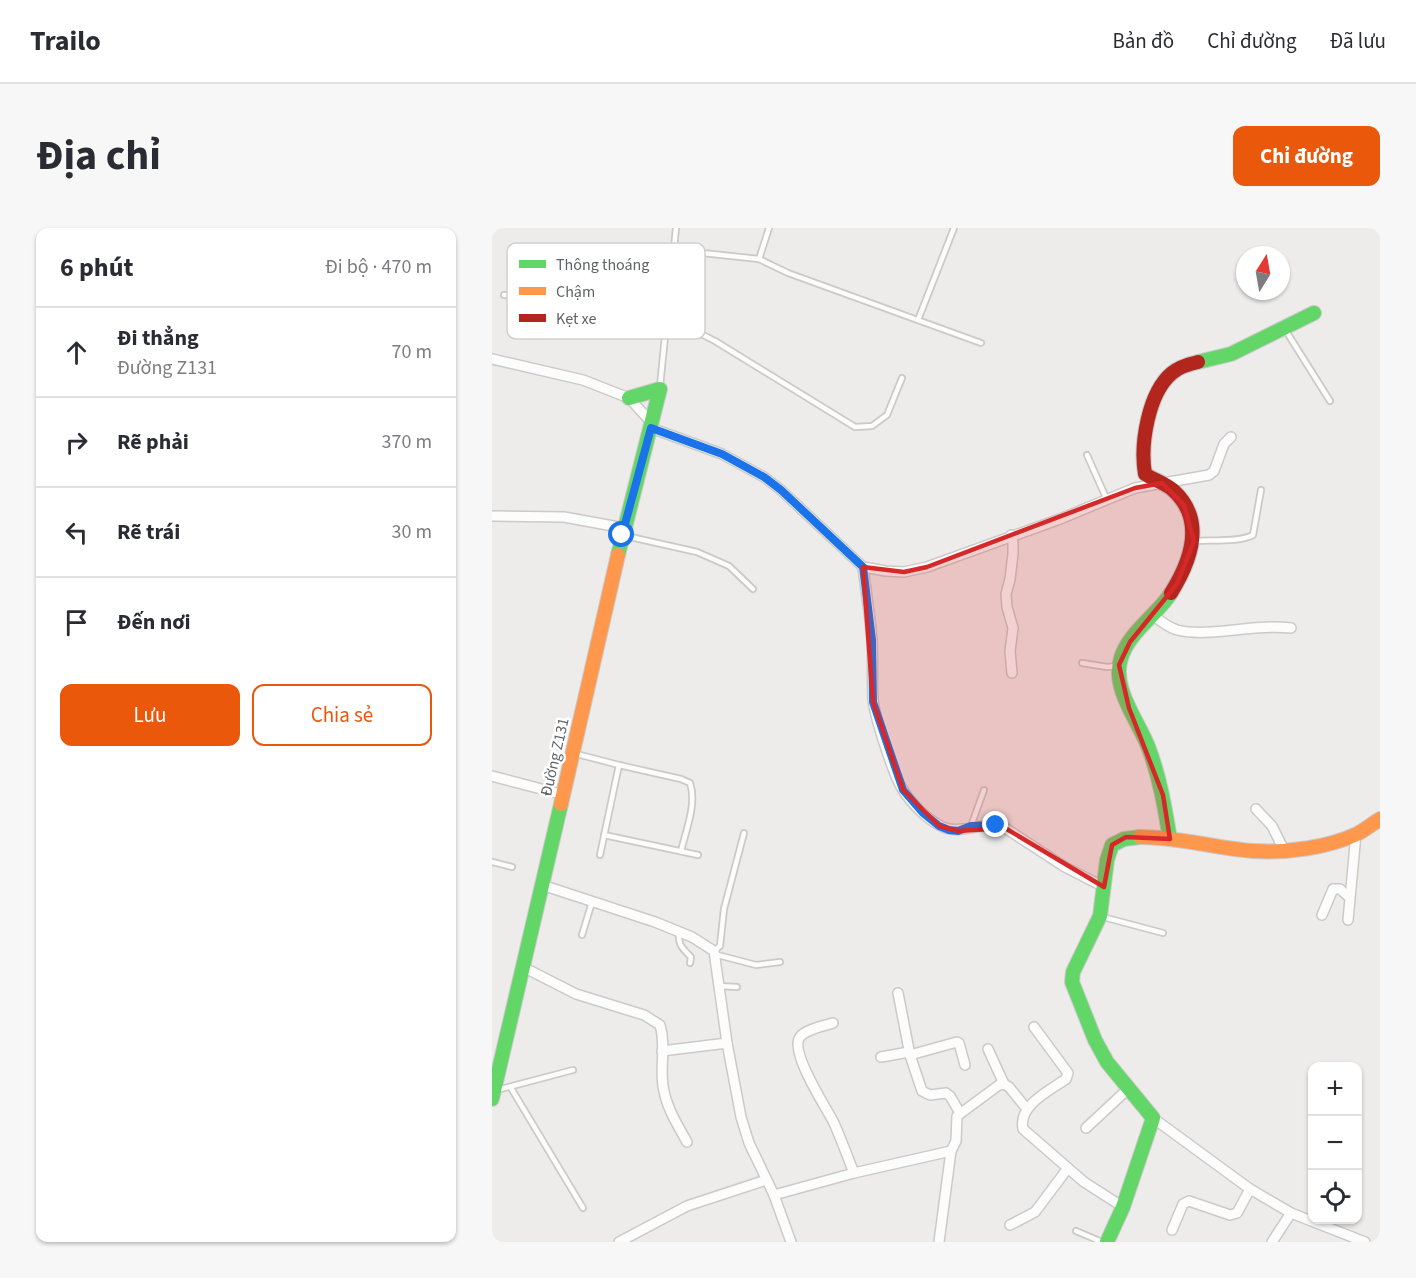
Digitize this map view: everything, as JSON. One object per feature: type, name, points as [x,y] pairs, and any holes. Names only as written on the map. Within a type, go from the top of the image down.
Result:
[{"type":"street","points":[[1170,839],[1163,795],[1148,747],[1129,708],[1119,665],[1130,642],[1165,602],[1176,584],[1194,541],[1195,533],[1184,505],[1176,493],[1145,474],[1142,464],[1149,416],[1157,394],[1173,371],[1230,354],[1314,313]]},
{"type":"street","points":[[492,359],[582,380],[629,398],[652,425],[722,454],[764,477],[781,490],[863,567],[886,571],[904,572],[927,567],[1107,501],[1135,488],[1212,474],[1224,444],[1231,437]]},
{"type":"street","points":[[629,398],[660,389]]},
{"type":"street","name":"Đường Z131","points":[[493,1095],[623,532],[660,389]]},
{"type":"street","points":[[492,516],[564,518],[623,532]]},
{"type":"street","points":[[1011,536],[1013,554],[1006,594],[1013,628],[1010,651],[1012,673]]},
{"type":"street","points":[[863,567],[872,640],[873,702],[903,790],[923,813],[939,826],[958,831],[971,826],[996,825],[1005,828],[1065,867],[1104,887]]},
{"type":"street","points":[[1152,615],[1167,626],[1185,631],[1277,626],[1291,628]]},
{"type":"street","points":[[492,776],[564,795]]},
{"type":"street","points":[[1256,810],[1272,826],[1284,850]]},
{"type":"street","points":[[1365,1242],[1291,1213],[1250,1189],[1153,1118],[1103,1054],[1072,982],[1073,972],[1100,916],[1109,852],[1117,840],[1126,837],[1170,839],[1198,841],[1252,851],[1284,850],[1314,846],[1356,834],[1380,819]]},
{"type":"street","points":[[1348,920],[1356,834]]},
{"type":"street","points":[[542,885],[680,932],[707,945],[714,953],[741,1118],[749,1143],[774,1195],[791,1242]]},
{"type":"street","points":[[1322,915],[1333,889],[1340,889],[1349,897]]},
{"type":"street","points":[[523,967],[576,994],[655,1020],[661,1029],[665,1096],[671,1113],[687,1142]]},
{"type":"street","points":[[898,993],[909,1053],[922,1091],[930,1095],[946,1093],[960,1113]]},
{"type":"street","points":[[834,1023],[805,1033],[799,1038],[797,1045],[806,1072],[833,1123],[854,1173]]},
{"type":"street","points":[[1034,1027],[1068,1073],[1066,1079],[1027,1109],[1022,1119],[1023,1129],[1068,1168],[1123,1207]]},
{"type":"street","points":[[881,1058],[957,1042],[965,1065]]},
{"type":"street","points":[[662,1051],[727,1043]]},
{"type":"street","points":[[988,1049],[1004,1084],[1027,1109]]},
{"type":"street","points":[[939,1242],[951,1151],[955,1146],[956,1121],[960,1113],[994,1088],[1004,1084]]},
{"type":"street","points":[[1086,1128],[1129,1088]]},
{"type":"street","points":[[1104,1242],[1123,1207],[1153,1118]]},
{"type":"street","points":[[774,1195],[854,1173],[951,1151]]},
{"type":"street","points":[[1010,1225],[1035,1212],[1068,1168]]},
{"type":"street","points":[[619,1242],[687,1206],[766,1180]]},
{"type":"street","points":[[1172,1230],[1186,1202],[1189,1201],[1230,1215],[1237,1213],[1250,1189]]},
{"type":"street","points":[[1272,1242],[1291,1213]]},
{"type":"lane","points":[[675,243],[676,228]]},
{"type":"lane","points":[[759,259],[769,228]]},
{"type":"lane","points":[[918,320],[954,228]]},
{"type":"lane","points":[[705,253],[759,259],[788,273],[981,343]]},
{"type":"lane","points":[[1284,328],[1330,401]]},
{"type":"lane","points":[[705,336],[855,427],[872,426],[887,414],[902,378]]},
{"type":"lane","points":[[660,389],[665,339]]},
{"type":"lane","points":[[1088,455],[1107,501]]},
{"type":"lane","points":[[1194,541],[1250,538],[1253,535],[1261,490]]},
{"type":"lane","points":[[623,532],[697,552],[729,566],[753,589]]},
{"type":"lane","points":[[1082,663],[1107,667],[1119,665]]},
{"type":"lane","points":[[573,753],[690,783],[693,792],[692,803],[681,851]]},
{"type":"lane","points":[[600,855],[619,765]]},
{"type":"lane","points":[[971,826],[984,790]]},
{"type":"lane","points":[[744,832],[724,909],[720,946],[714,953],[756,965],[780,962]]},
{"type":"lane","points":[[604,835],[699,855]]},
{"type":"lane","points":[[492,862],[512,867]]},
{"type":"lane","points":[[582,935],[592,902]]},
{"type":"lane","points":[[1100,916],[1163,933]]},
{"type":"lane","points":[[680,932],[679,942],[681,948],[691,957],[690,963]]},
{"type":"lane","points":[[718,986],[738,987]]},
{"type":"lane","points":[[493,1095],[573,1070]]},
{"type":"lane","points":[[511,1088],[583,1208]]},
{"type":"lane","points":[[1076,1231],[1104,1242]]},
{"type":"highlighted area","points":[[1162,483],[1184,505],[1194,541],[1177,584],[1130,642],[1119,665],[1129,708],[1163,795],[1170,839],[1126,837],[1112,845],[1104,887],[1005,828],[958,831],[939,826],[903,790],[873,702],[863,567],[904,572],[927,567],[1135,488]]},
{"type":"traffic: fast","points":[[1198,362],[1231,354],[1314,313]]},
{"type":"traffic: fast","points":[[618,555],[660,389],[629,398]]},
{"type":"traffic: fast","points":[[1170,839],[1156,771],[1145,738],[1123,693],[1119,670],[1121,658],[1130,640],[1171,593]]},
{"type":"traffic: fast","points":[[492,1099],[561,804]]},
{"type":"traffic: fast","points":[[1107,1242],[1123,1207],[1153,1118],[1107,1062],[1095,1040],[1072,982],[1073,972],[1100,916],[1107,860],[1112,845],[1124,839],[1140,837]]},
{"type":"traffic: slow","points":[[561,804],[618,555]]},
{"type":"traffic: slow","points":[[1140,837],[1253,851],[1279,851],[1333,843],[1360,832],[1380,819]]},
{"type":"traffic: jam","points":[[1171,593],[1189,554],[1192,527],[1183,502],[1173,490],[1145,474],[1145,435],[1152,406],[1164,382],[1178,369],[1198,362]]},
{"type":"route","points":[[622,535],[651,428],[744,464],[781,490],[863,567],[872,640],[873,702],[892,764],[903,790],[923,813],[939,826],[949,830],[958,831],[971,826],[996,825]]}]
